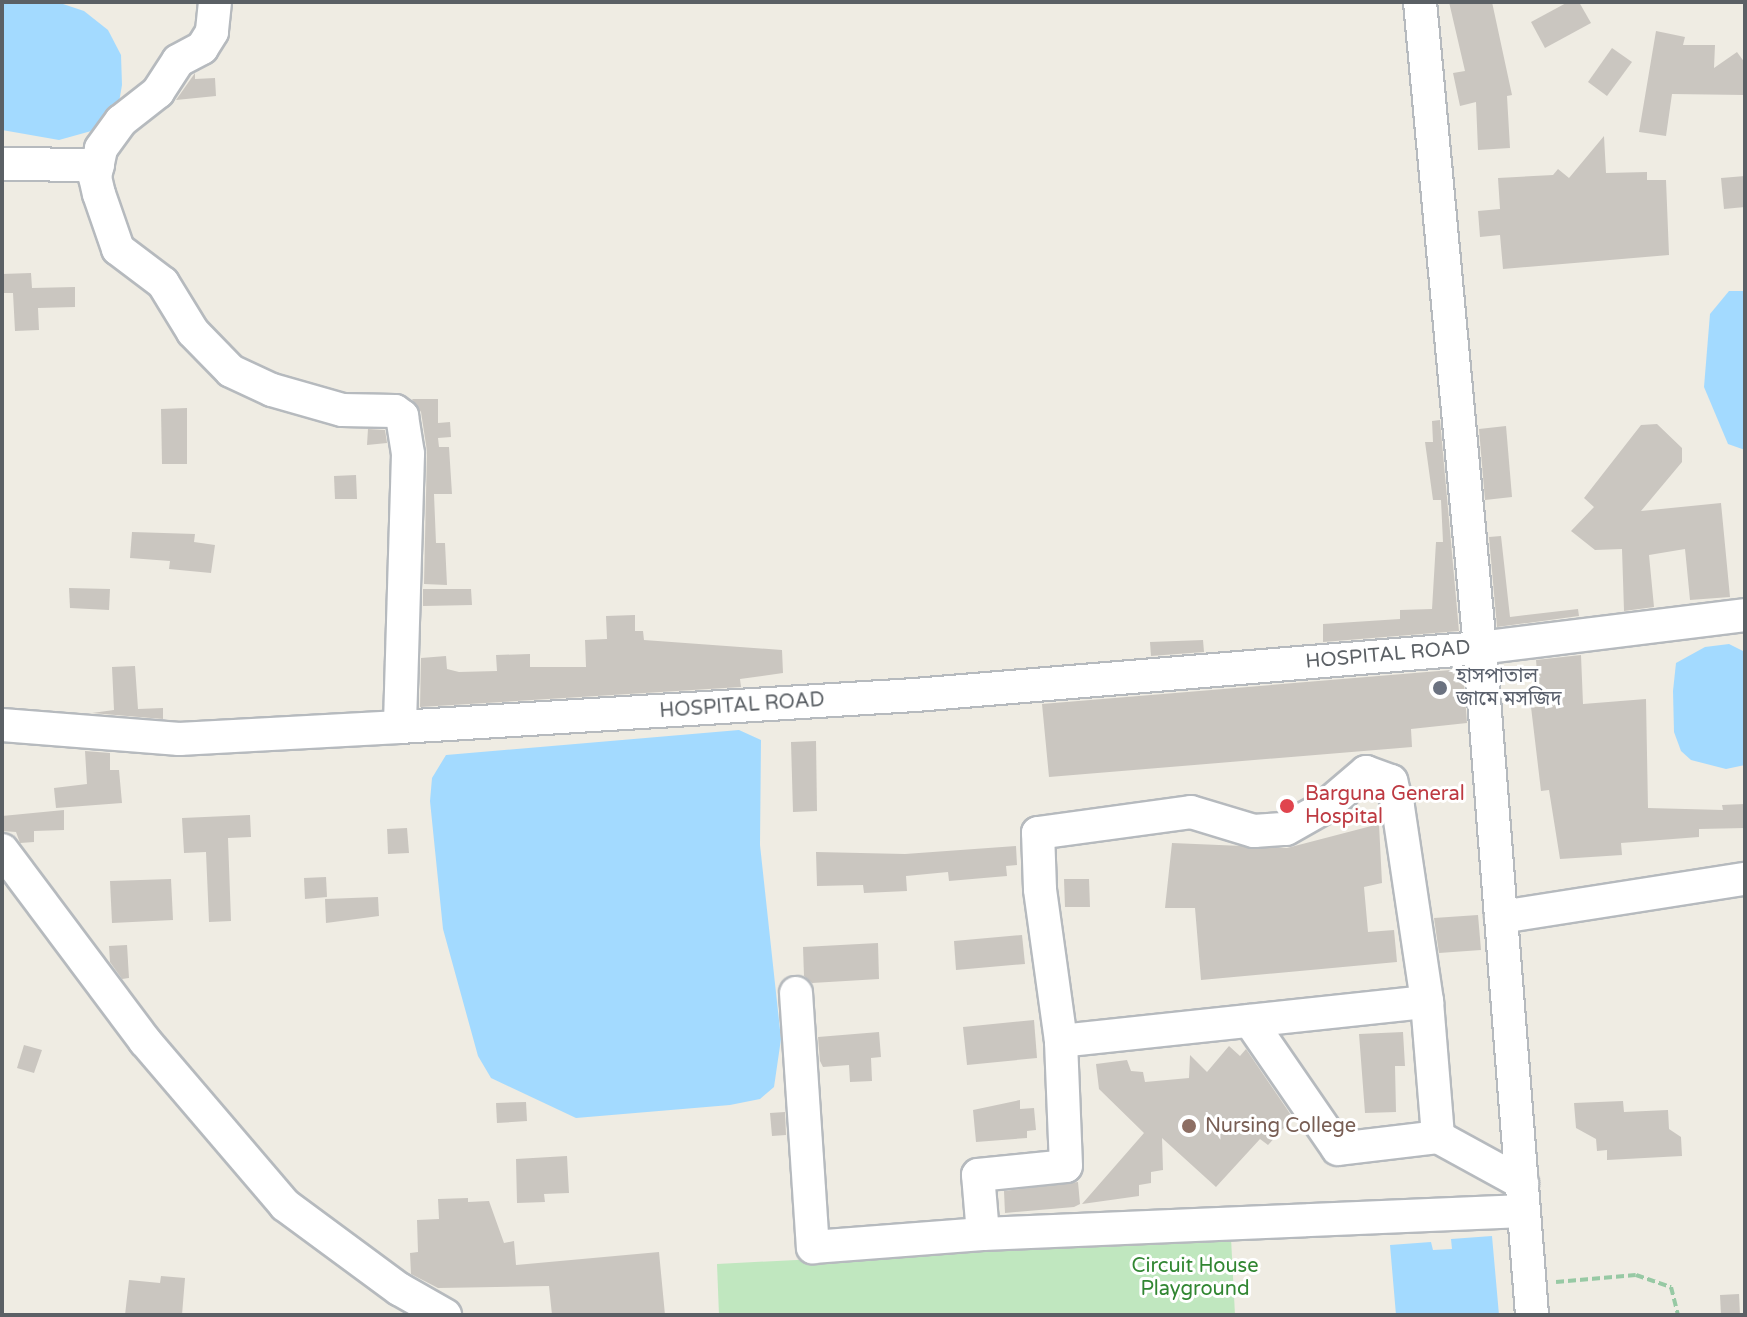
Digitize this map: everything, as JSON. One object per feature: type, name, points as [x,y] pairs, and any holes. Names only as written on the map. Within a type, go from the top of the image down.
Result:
[{"type":"street","points":[[215,2],[212,32],[202,48],[178,61],[158,92],[121,121],[101,149],[99,194],[118,249],[163,283],[193,332],[231,371],[272,390],[342,410],[395,411],[402,416],[408,454],[400,727]]},
{"type":"street","points":[[1420,2],[1480,648],[1531,1300]]},
{"type":"street","points":[[2,164],[98,165]]},
{"type":"street","name":"HOSPITAL ROAD","points":[[2,725],[179,739],[915,695],[1480,648],[1745,615]]},
{"type":"street","points":[[983,1234],[978,1175],[1066,1166],[1061,1041],[1040,889],[1038,833],[1191,812],[1254,831],[1286,829],[1325,807],[1366,772],[1391,781],[1398,807],[1427,1002],[1438,1137]]},
{"type":"street","points":[[2,850],[145,1041],[285,1205],[399,1289],[445,1315]]},
{"type":"street","points":[[1501,917],[1745,879]]},
{"type":"street","points":[[796,993],[813,1247],[1523,1197]]},
{"type":"street","points":[[1061,1041],[1427,1002]]},
{"type":"street","points":[[1250,1021],[1338,1149],[1438,1137],[1523,1197]]},
{"type":"path","points":[[1531,1300],[1636,1275],[1671,1287],[1678,1315]]},
{"type":"green space","name":"Circuit House Playground","points":[[1231,1238],[1235,1315],[719,1315],[717,1264]]},
{"type":"water","points":[[2,3],[60,3],[84,11],[108,30],[121,55],[122,85],[117,114],[102,128],[59,140],[2,130]]},
{"type":"water","points":[[1729,291],[1745,291],[1745,450],[1728,444],[1704,387],[1710,314]]},
{"type":"water","points":[[1729,644],[1745,652],[1745,765],[1726,769],[1691,760],[1681,751],[1674,732],[1673,691],[1676,663],[1705,647]]},
{"type":"water","points":[[739,730],[761,740],[760,845],[781,1039],[774,1087],[760,1099],[730,1105],[576,1118],[491,1078],[478,1056],[443,929],[430,801],[432,778],[446,755]]},
{"type":"water","points":[[1492,1236],[1499,1315],[1396,1315],[1390,1245],[1431,1242],[1433,1250],[1452,1249],[1451,1239]]},
{"type":"building","points":[[1449,2],[1492,2],[1512,95],[1507,96],[1510,148],[1478,150],[1476,102],[1460,106],[1453,73],[1465,71]]},
{"type":"building","points":[[1568,2],[1579,2],[1591,23],[1545,48],[1531,22]]},
{"type":"building","points":[[1656,31],[1685,37],[1683,45],[1715,45],[1714,68],[1737,52],[1745,63],[1745,95],[1672,94],[1666,136],[1639,132]]},
{"type":"building","points":[[1612,48],[1632,62],[1607,96],[1588,82]]},
{"type":"building","points":[[195,73],[195,79],[215,78],[216,96],[176,100]]},
{"type":"building","points":[[1604,136],[1606,173],[1647,172],[1647,180],[1666,180],[1669,255],[1503,269],[1500,235],[1480,237],[1478,211],[1500,209],[1498,178],[1553,175],[1558,169],[1569,178]]},
{"type":"building","points":[[1745,176],[1745,207],[1724,209],[1721,178]]},
{"type":"building","points":[[31,273],[32,288],[75,287],[75,307],[38,308],[39,330],[15,331],[13,293],[2,293],[2,274]]},
{"type":"building","points":[[412,399],[438,399],[438,423],[450,422],[451,437],[438,438],[439,447],[449,447],[452,494],[434,494],[436,543],[445,543],[447,585],[424,584],[427,451],[421,412]]},
{"type":"building","points":[[187,408],[187,464],[162,464],[161,409]]},
{"type":"building","points":[[1440,420],[1459,631],[1323,642],[1323,624],[1400,619],[1400,610],[1432,609],[1436,542],[1443,542],[1441,500],[1433,500],[1425,442],[1433,442],[1432,421]]},
{"type":"building","points":[[1657,424],[1682,448],[1682,462],[1641,511],[1721,503],[1730,597],[1690,600],[1685,549],[1649,555],[1654,607],[1624,611],[1622,549],[1595,550],[1571,531],[1594,507],[1584,498],[1641,425]]},
{"type":"building","points":[[1506,426],[1512,497],[1485,500],[1479,429]]},
{"type":"building","points":[[368,429],[385,430],[387,443],[367,445]]},
{"type":"building","points":[[356,475],[357,499],[335,499],[334,476]]},
{"type":"building","points":[[132,532],[195,534],[194,542],[215,545],[211,573],[169,569],[170,561],[130,558]]},
{"type":"building","points":[[1501,536],[1510,617],[1578,609],[1579,616],[1497,627],[1489,537]]},
{"type":"building","points":[[69,588],[110,589],[109,610],[70,608]]},
{"type":"building","points":[[423,589],[471,589],[472,605],[423,606]]},
{"type":"building","points":[[635,615],[635,631],[643,631],[644,640],[782,650],[783,673],[740,679],[741,687],[420,707],[421,658],[446,656],[447,669],[459,672],[497,671],[496,655],[530,654],[530,667],[586,667],[585,640],[607,639],[606,616]]},
{"type":"building","points":[[1203,640],[1204,652],[1151,656],[1150,642]]},
{"type":"building","points":[[1581,655],[1583,704],[1646,699],[1648,808],[1723,810],[1722,805],[1745,804],[1745,828],[1699,829],[1699,837],[1621,843],[1622,855],[1560,859],[1549,790],[1541,791],[1531,707],[1540,707],[1536,660]]},
{"type":"building","points":[[135,666],[138,709],[163,708],[163,719],[92,713],[114,710],[112,667]]},
{"type":"building","name":"Barguna General Hospital","points":[[1463,669],[1467,723],[1411,729],[1412,747],[1049,777],[1042,704]]},
{"type":"building","points":[[816,741],[817,811],[793,812],[791,742]]},
{"type":"building","points":[[85,751],[110,753],[110,770],[119,770],[122,803],[56,808],[54,788],[87,784]]},
{"type":"building","points":[[64,810],[64,830],[34,831],[34,842],[20,843],[16,832],[2,831],[2,816]]},
{"type":"building","points":[[250,815],[251,837],[228,838],[231,921],[209,922],[206,852],[184,853],[182,818]]},
{"type":"building","points":[[1379,824],[1382,883],[1364,887],[1368,932],[1394,930],[1397,962],[1201,980],[1195,908],[1165,908],[1172,843],[1287,848]]},
{"type":"building","points":[[407,828],[409,853],[388,854],[387,829]]},
{"type":"building","points":[[1016,846],[1017,865],[1006,866],[1007,876],[949,881],[948,872],[906,876],[907,891],[864,893],[863,885],[817,886],[816,852],[905,854]]},
{"type":"building","points":[[326,877],[327,897],[305,899],[304,878]]},
{"type":"building","points":[[171,879],[173,920],[112,923],[110,881]]},
{"type":"building","points":[[1064,879],[1089,879],[1090,907],[1065,907]]},
{"type":"building","points":[[378,897],[379,916],[326,923],[325,899]]},
{"type":"building","points":[[1478,915],[1481,950],[1439,953],[1434,918]]},
{"type":"building","points":[[1022,935],[1025,964],[956,970],[954,941]]},
{"type":"building","points":[[878,943],[879,979],[812,983],[804,976],[803,947]]},
{"type":"building","points":[[127,945],[129,978],[122,979],[110,962],[109,946]]},
{"type":"building","points":[[1034,1020],[1037,1058],[967,1065],[963,1027]]},
{"type":"building","points":[[879,1032],[881,1057],[871,1058],[872,1081],[850,1082],[849,1065],[823,1067],[818,1037]]},
{"type":"building","points":[[1403,1032],[1405,1066],[1395,1066],[1396,1112],[1365,1113],[1359,1034]]},
{"type":"building","points":[[24,1045],[42,1050],[34,1073],[17,1068]]},
{"type":"building","name":"Nursing College","points":[[1229,1046],[1240,1056],[1246,1049],[1293,1118],[1268,1145],[1260,1139],[1216,1187],[1162,1138],[1163,1170],[1151,1172],[1151,1183],[1139,1185],[1139,1196],[1082,1204],[1144,1133],[1099,1089],[1096,1064],[1127,1060],[1131,1071],[1143,1072],[1145,1082],[1189,1078],[1190,1055],[1207,1072]]},
{"type":"building","points":[[1020,1100],[1020,1109],[1034,1108],[1036,1130],[1027,1131],[1027,1138],[976,1142],[973,1110]]},
{"type":"building","points":[[1623,1101],[1624,1112],[1668,1110],[1669,1129],[1681,1137],[1682,1156],[1607,1160],[1607,1150],[1597,1151],[1596,1139],[1576,1128],[1574,1103]]},
{"type":"building","points":[[526,1102],[527,1121],[497,1123],[496,1103]]},
{"type":"building","points":[[785,1112],[786,1135],[772,1136],[770,1113]]},
{"type":"building","points":[[567,1156],[569,1193],[544,1194],[545,1202],[517,1203],[516,1159]]},
{"type":"building","points":[[1078,1182],[1080,1204],[1074,1207],[1005,1213],[1004,1191]]},
{"type":"building","points":[[468,1198],[468,1202],[489,1201],[504,1243],[514,1241],[516,1265],[659,1252],[665,1315],[552,1315],[549,1286],[438,1288],[411,1274],[410,1253],[418,1252],[417,1220],[439,1219],[438,1199]]},
{"type":"building","points":[[161,1276],[185,1278],[182,1315],[125,1315],[129,1280],[160,1283]]},
{"type":"building","points":[[1739,1294],[1740,1315],[1721,1315],[1720,1295]]},
{"type":"place","name":"হাসপাতাল জামে মসজিদ","points":[[1440,688]]},
{"type":"place","name":"Barguna General Hospital","points":[[1287,806]]},
{"type":"place","name":"Nursing College","points":[[1189,1126]]}]
